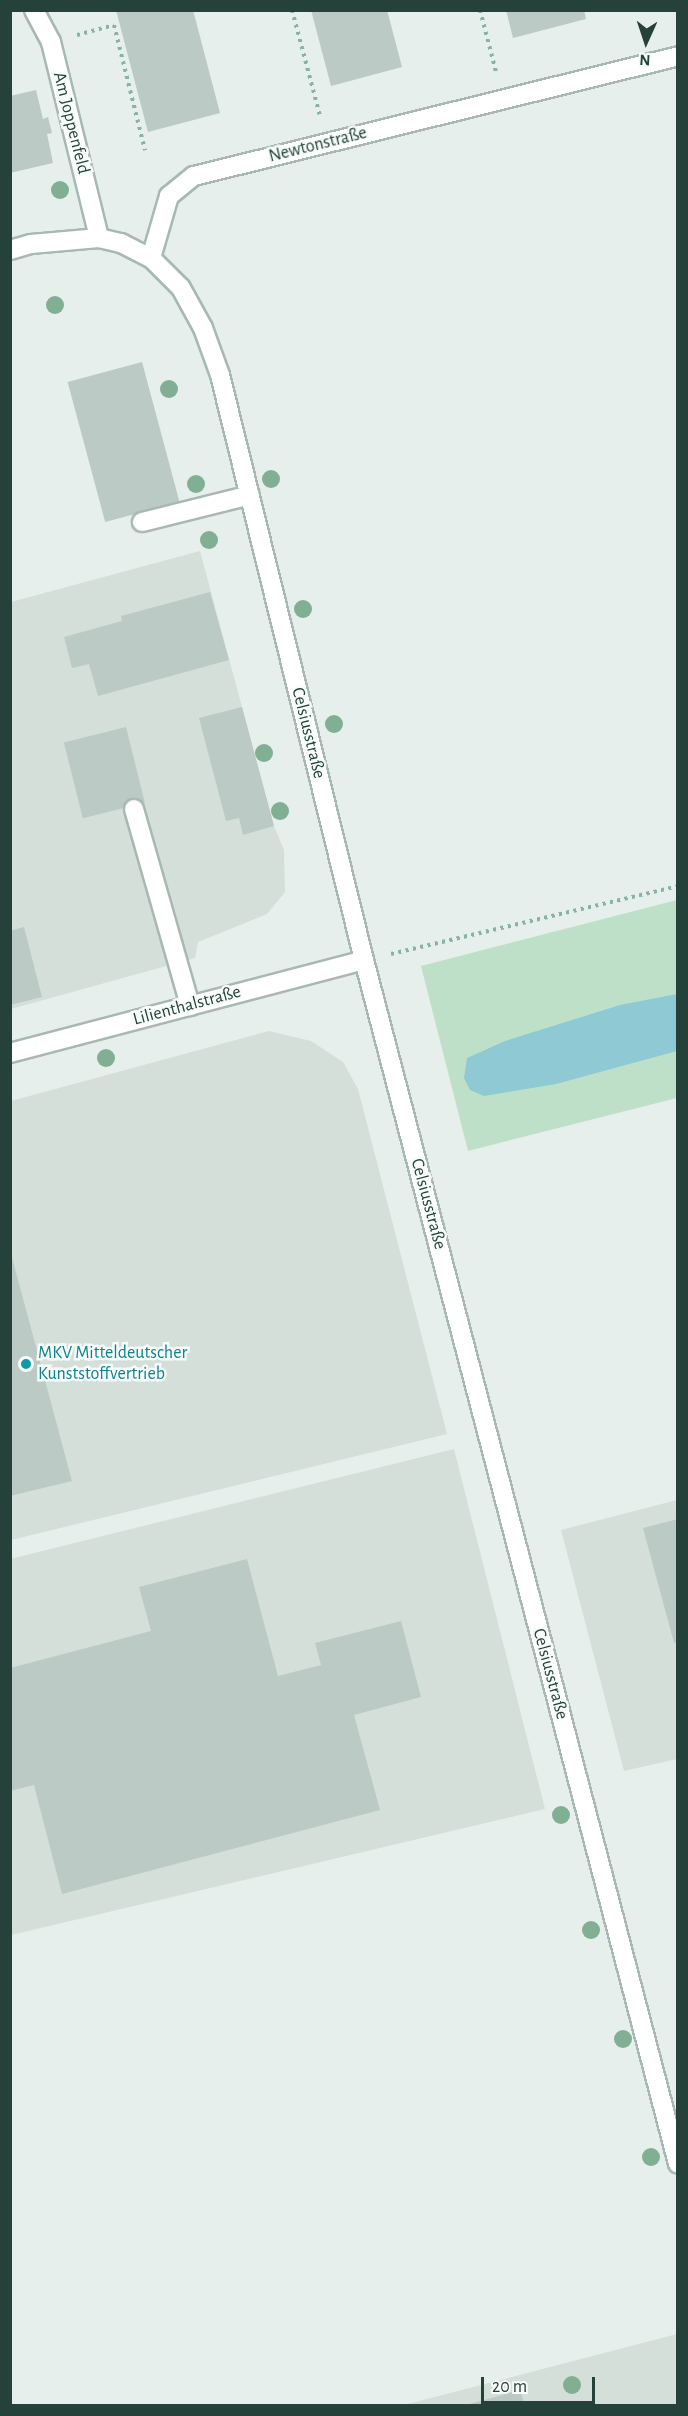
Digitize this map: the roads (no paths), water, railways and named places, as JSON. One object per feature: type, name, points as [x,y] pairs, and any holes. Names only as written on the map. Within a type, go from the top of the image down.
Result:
[{"type":"street","name":"Am Joppenfeld","points":[[34,10],[51,42],[99,238]]},
{"type":"street","name":"Newtonstraße","points":[[152,258],[169,196],[194,176],[678,56]]},
{"type":"street","points":[[10,250],[31,244],[99,238],[121,243],[152,258]]},
{"type":"street","name":"Celsiusstraße","points":[[152,258],[181,288],[203,328],[220,375],[364,960],[678,2164]]},
{"type":"street","points":[[142,522],[249,495]]},
{"type":"street","points":[[134,809],[190,1006]]},
{"type":"street","name":"Lilienthalstraße","points":[[10,1053],[364,960]]},
{"type":"water","points":[[677,994],[677,1051],[556,1084],[484,1096],[470,1090],[464,1078],[467,1058],[505,1041],[620,1005]]},
{"type":"place","name":"MKV Mitteldeutscher Kunststoffvertrieb","points":[[26,1364]]}]
